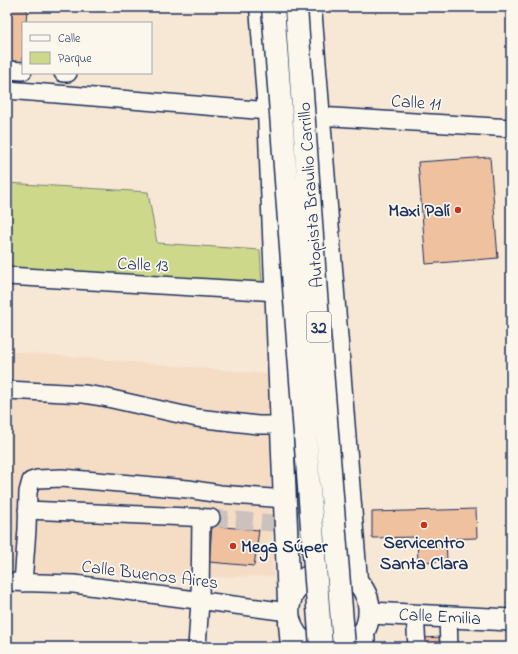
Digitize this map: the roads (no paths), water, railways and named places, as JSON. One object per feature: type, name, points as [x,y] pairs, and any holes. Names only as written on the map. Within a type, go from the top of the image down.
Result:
[{"type":"highway","points":[[260,7],[269,111],[289,612],[292,647]]},
{"type":"highway","name":"Autopista Braulio Carrillo","points":[[273,7],[321,647]]},
{"type":"highway","name":"Autopista Braulio Carrillo","points":[[296,7],[316,294],[344,647]]},
{"type":"highway","points":[[310,7],[356,580]]},
{"type":"main road","points":[[310,647],[302,642],[295,634],[289,612],[295,588],[305,578],[317,572],[330,570],[344,573],[356,580],[369,601],[370,613],[368,624],[358,643]]},
{"type":"main road","name":"Calle Emilia","points":[[370,613],[511,620]]},
{"type":"street","points":[[7,70],[22,71]]},
{"type":"street","points":[[7,90],[269,111]]},
{"type":"street","name":"Calle 11","points":[[318,116],[511,128]]},
{"type":"street","name":"Calle 13","points":[[7,276],[277,292]]},
{"type":"street","points":[[7,390],[90,395],[121,400],[197,418],[258,425],[282,425]]},
{"type":"street","points":[[15,582],[27,529],[28,492],[31,481],[62,478],[285,499]]},
{"type":"street","points":[[27,510],[206,517],[197,647]]},
{"type":"street","name":"Calle Buenos Aires","points":[[15,582],[74,584],[289,612]]},
{"type":"street","points":[[415,615],[417,647]]},
{"type":"street","points":[[448,617],[449,647]]},
{"type":"tunnel","points":[[211,518],[286,524]]},
{"type":"place","name":"Maxi Palí","points":[[458,210]]},
{"type":"place","name":"Servicentro Santa Clara","points":[[424,525]]},
{"type":"place","name":"Mega Súper","points":[[233,546]]}]
